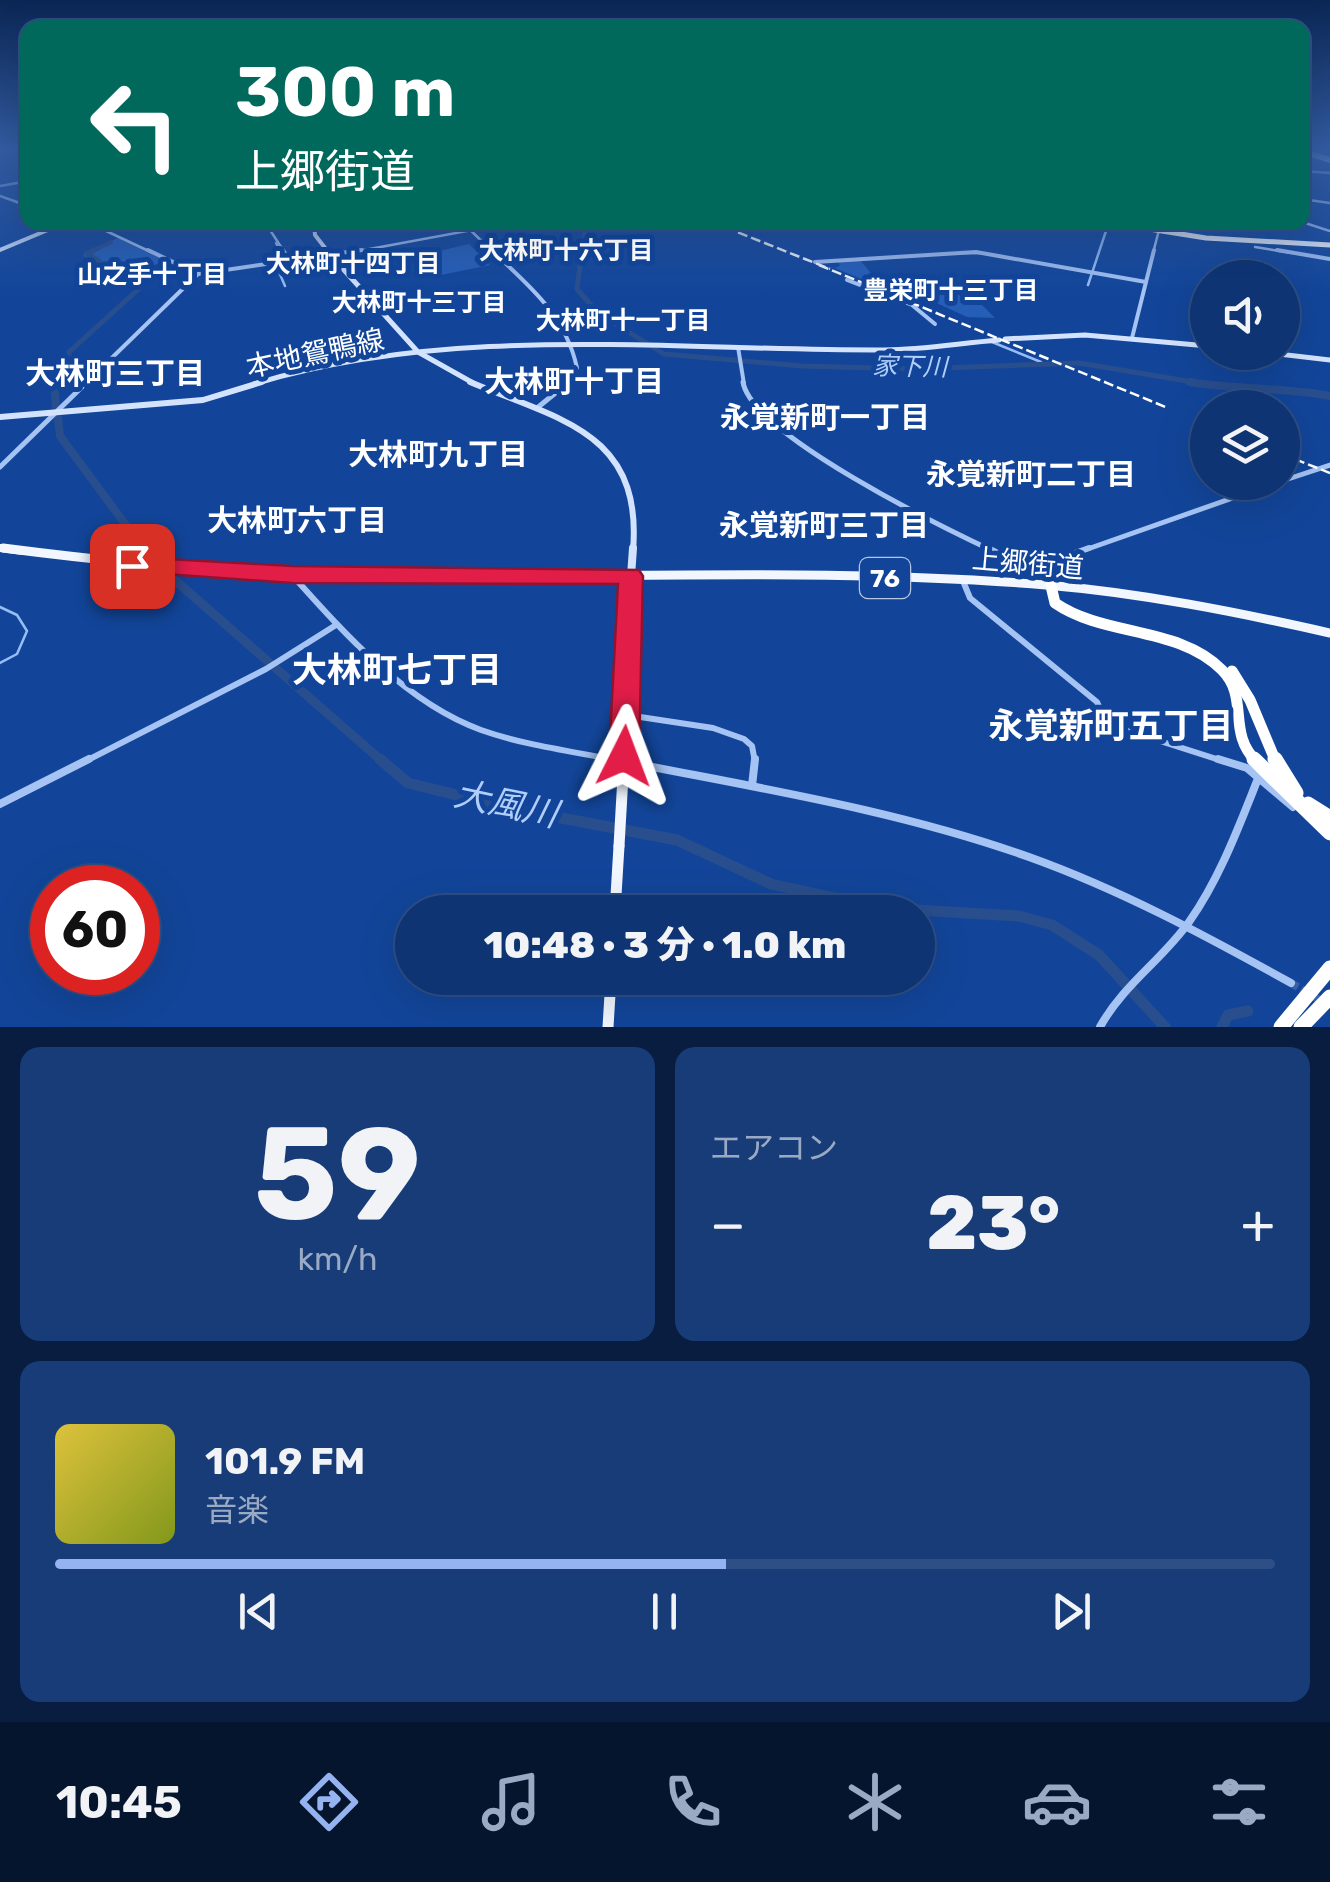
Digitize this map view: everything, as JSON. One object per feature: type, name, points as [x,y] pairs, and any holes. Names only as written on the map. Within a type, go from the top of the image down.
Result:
[{"type":"highway","points":[[1159,230],[1220,239],[1330,245]]},
{"type":"highway","points":[[1159,230],[1330,245]]},
{"type":"highway","points":[[1051,586],[1063,604],[1078,613],[1186,645],[1225,664],[1243,687],[1286,780],[1310,806],[1330,818]]},
{"type":"highway","points":[[1051,586],[1056,604],[1072,615],[1190,650],[1222,668],[1236,690],[1236,730],[1244,748],[1330,833]]},
{"type":"highway","points":[[1281,1027],[1330,968]]},
{"type":"highway","points":[[1302,1027],[1330,998]]},
{"type":"main road","points":[[0,249],[45,230]]},
{"type":"main road","points":[[315,230],[315,236],[420,354],[457,376],[582,432],[620,464],[634,500],[616,895]]},
{"type":"main road","name":"本地鴛鴨線","points":[[0,417],[204,400],[274,378],[420,354],[570,344],[890,350],[1056,335],[1190,344]]},
{"type":"main road","points":[[1300,356],[1330,360]]},
{"type":"main road","name":"上郷街道","points":[[0,548],[140,566],[292,575],[962,580],[1158,599],[1330,633]]},
{"type":"main road","points":[[608,1027],[610,995]]},
{"type":"street","points":[[104,230],[198,274],[333,256],[474,230]]},
{"type":"street","points":[[270,230],[292,262]]},
{"type":"street","points":[[1132,338],[1159,230]]},
{"type":"street","points":[[469,231],[546,302],[570,344],[576,368],[570,380],[534,410]]},
{"type":"street","points":[[1255,247],[1330,259]]},
{"type":"street","points":[[815,262],[976,252],[1146,282]]},
{"type":"street","points":[[0,467],[198,274]]},
{"type":"street","points":[[847,280],[912,305],[935,324]]},
{"type":"street","points":[[738,346],[741,384],[759,408],[874,493],[1045,576],[1051,586]]},
{"type":"street","points":[[1300,475],[1330,465]]},
{"type":"street","points":[[1030,569],[1228,500]]},
{"type":"street","points":[[292,575],[336,625],[441,710],[481,730],[863,810],[987,843],[1097,883],[1187,924],[1291,983]]},
{"type":"street","points":[[962,580],[970,598],[1097,702],[1107,724],[1241,765],[1258,776],[1330,844]]},
{"type":"street","points":[[0,804],[266,669],[336,625]]},
{"type":"street","points":[[626,720],[717,729],[744,738],[754,754],[752,787]]},
{"type":"street","points":[[1100,1027],[1116,995],[1187,924],[1234,840],[1258,776]]},
{"type":"shaded area","points":[[118,238],[167,260],[127,276],[83,256]]},
{"type":"shaded area","points":[[469,244],[490,265],[441,275],[422,255]]},
{"type":"shaded area","points":[[860,260],[875,278],[900,276],[922,287],[949,285],[964,300],[976,299],[995,318],[967,317],[891,282],[871,283],[835,268],[840,266],[838,261]]},
{"type":"waterway","name":"家下川","points":[[582,253],[585,230]]},
{"type":"waterway","points":[[1088,285],[1106,230]]},
{"type":"waterway","name":"大風川","points":[[89,253],[111,242]]},
{"type":"waterway","points":[[276,243],[281,253]]},
{"type":"waterway","name":"大風川","points":[[94,250],[87,254],[99,261]]},
{"type":"waterway","name":"家下川","points":[[582,250],[577,289],[598,313],[664,354],[801,366],[916,369],[1079,363],[1200,383]]},
{"type":"waterway","name":"大風川","points":[[102,265],[125,277]]},
{"type":"waterway","points":[[285,286],[279,272],[287,265]]},
{"type":"waterway","name":"大風川","points":[[52,384],[71,360],[69,352],[142,286],[127,278]]},
{"type":"waterway","points":[[992,342],[1041,362]]},
{"type":"waterway","name":"大風川","points":[[54,382],[56,408]]},
{"type":"waterway","name":"家下川","points":[[1190,382],[1200,383]]},
{"type":"waterway","name":"家下川","points":[[1200,383],[1330,396]]},
{"type":"waterway","name":"家下川","points":[[1200,383],[1205,384]]},
{"type":"waterway","name":"大風川","points":[[58,418],[60,436],[145,551]]},
{"type":"waterway","name":"大風川","points":[[144,548],[153,561],[383,762]]},
{"type":"waterway","points":[[0,607],[17,615],[27,631],[17,654],[0,663]]},
{"type":"waterway","name":"大風川","points":[[380,759],[408,783],[509,808],[677,840],[771,884],[881,908],[1019,916],[1052,925],[1099,955],[1165,1027]]},
{"type":"waterway","points":[[1222,1027],[1228,1015],[1248,1011]]},
{"type":"tunnel","points":[[1291,983],[1323,1002]]},
{"type":"railway","points":[[732,230],[830,269]]},
{"type":"railway","points":[[819,265],[1168,408]]},
{"type":"railway","points":[[1300,461],[1330,473]]},
{"type":"district","name":"大林町十六丁目","points":[[566,250]]},
{"type":"district","name":"大林町十四丁目","points":[[353,263]]},
{"type":"district","name":"山之手十丁目","points":[[152,274]]},
{"type":"district","name":"豊栄町十三丁目","points":[[951,290]]},
{"type":"district","name":"大林町十三丁目","points":[[419,302]]},
{"type":"district","name":"大林町十一丁目","points":[[623,320]]},
{"type":"district","name":"大林町三丁目","points":[[115,374]]},
{"type":"district","name":"大林町十丁目","points":[[574,382]]},
{"type":"district","name":"永覚新町一丁目","points":[[825,418]]},
{"type":"district","name":"大林町九丁目","points":[[438,455]]},
{"type":"district","name":"永覚新町二丁目","points":[[1031,475]]},
{"type":"district","name":"大林町六丁目","points":[[297,521]]},
{"type":"district","name":"永覚新町三丁目","points":[[824,526]]},
{"type":"district","name":"大林町七丁目","points":[[397,670]]},
{"type":"district","name":"永覚新町五丁目","points":[[1111,726]]},
{"type":"route","points":[[132,566],[292,575],[631,576],[624,756]]}]
